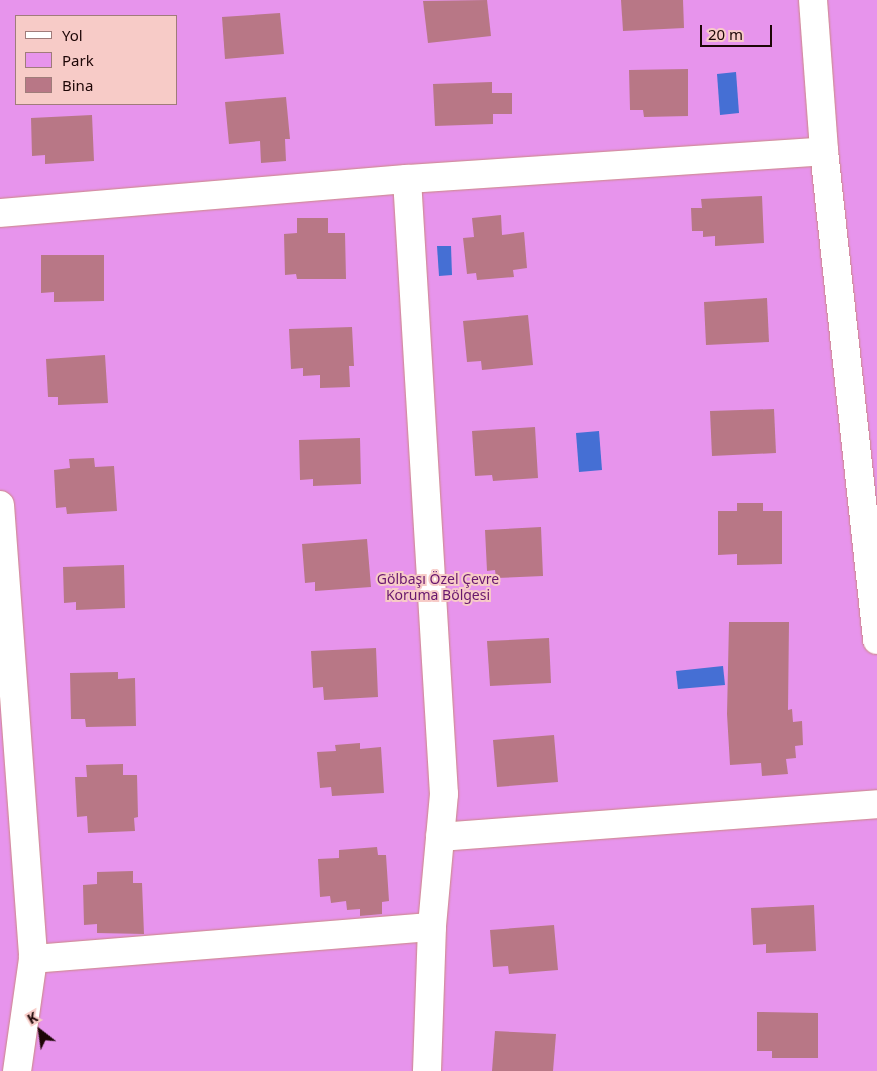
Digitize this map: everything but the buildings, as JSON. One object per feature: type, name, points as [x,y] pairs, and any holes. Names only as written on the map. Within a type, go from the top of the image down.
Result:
[{"type":"street","points":[[813,0],[824,151],[877,640]]},
{"type":"street","points":[[0,213],[407,179],[824,151]]},
{"type":"street","points":[[407,179],[444,794],[432,927],[427,1071]]},
{"type":"street","points":[[0,505],[33,959],[17,1071]]},
{"type":"street","points":[[440,837],[877,804]]},
{"type":"street","points":[[33,959],[432,927]]},
{"type":"green space","name":"Gölbaşı Özel Çevre Koruma Bölgesi","points":[[0,0],[877,0],[877,1071],[0,1071]]},
{"type":"water","points":[[736,72],[739,113],[720,115],[717,74]]},
{"type":"water","points":[[437,246],[451,246],[452,275],[439,276]]},
{"type":"water","points":[[599,431],[602,470],[579,472],[576,433]]},
{"type":"water","points":[[723,666],[725,685],[678,689],[676,671]]}]
